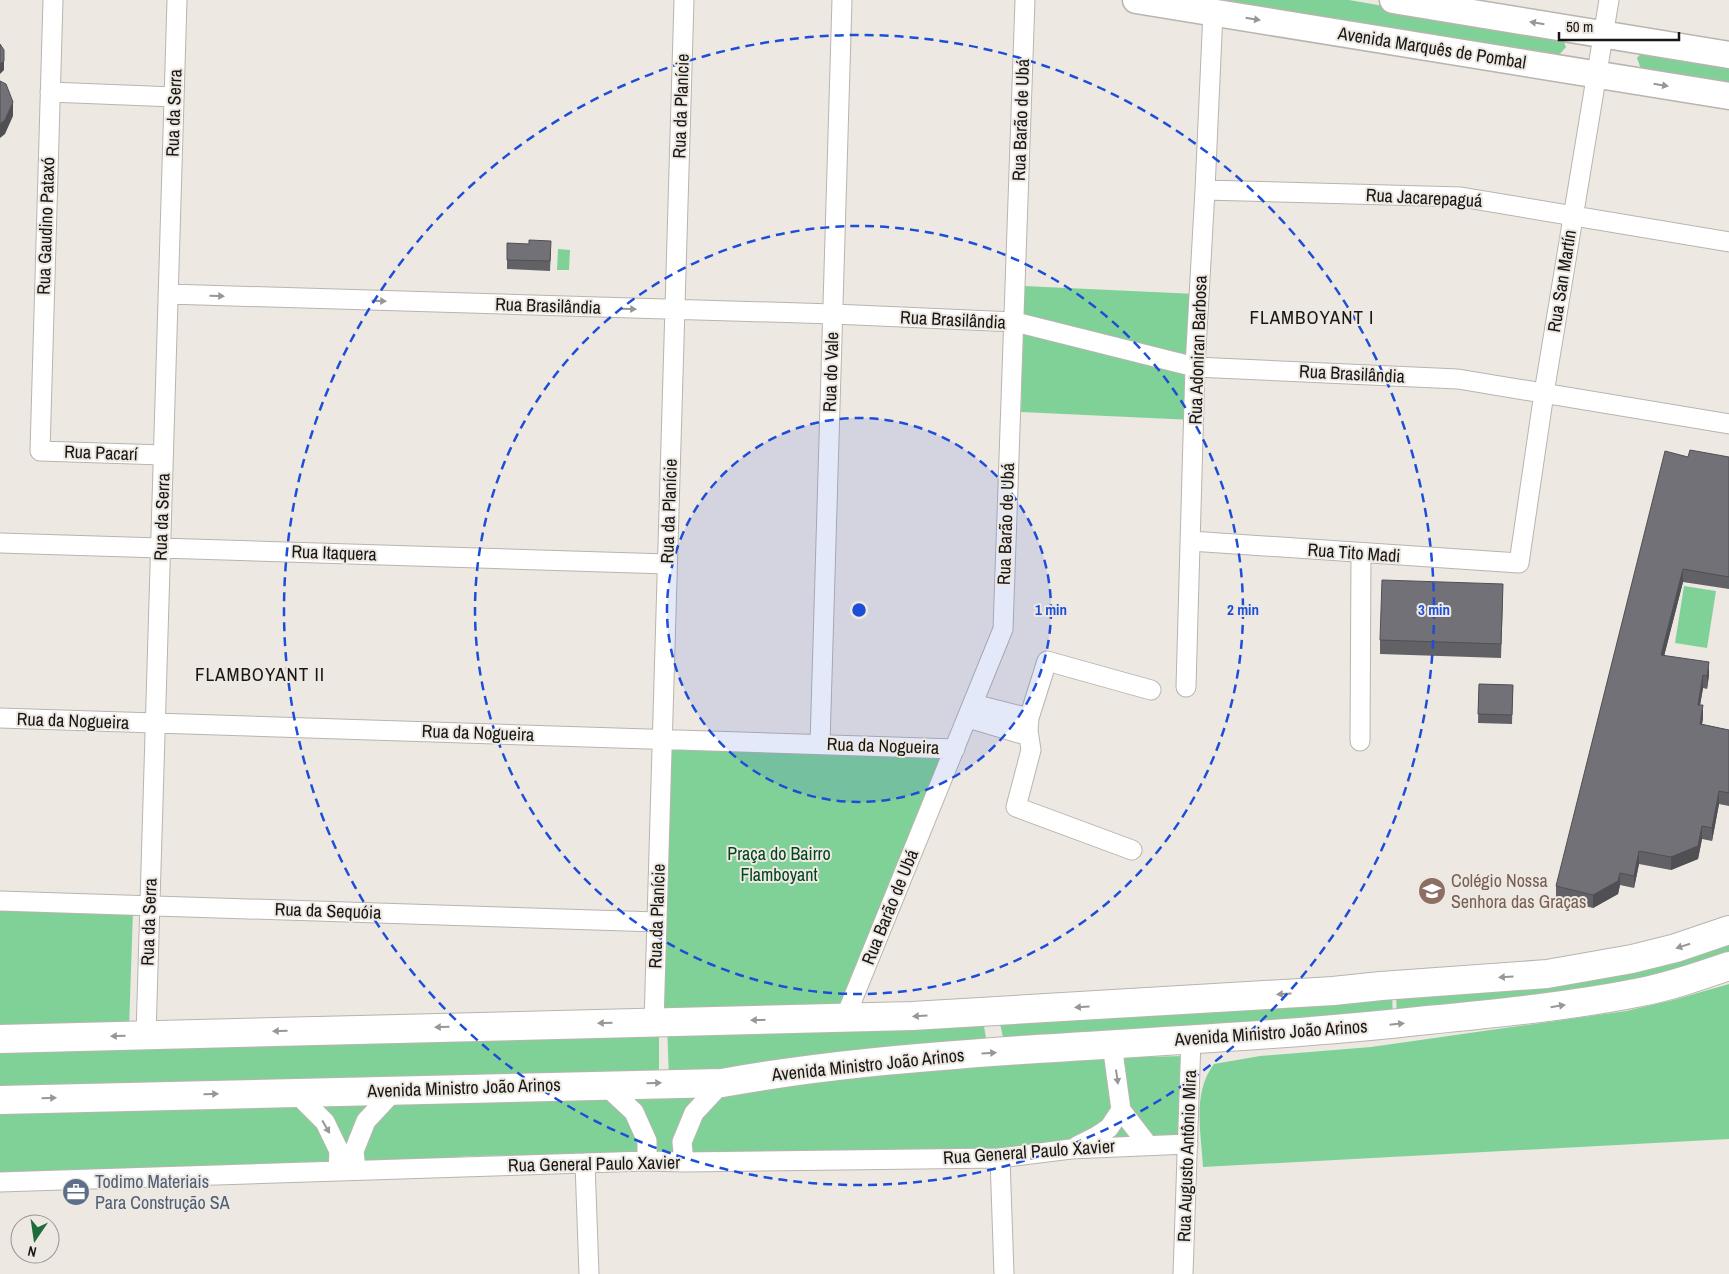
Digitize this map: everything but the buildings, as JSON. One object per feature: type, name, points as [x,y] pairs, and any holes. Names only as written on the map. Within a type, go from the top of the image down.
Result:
[{"type":"main road","name":"Avenida Marquês de Pombal","points":[[1136,0],[1729,96]]},
{"type":"main road","points":[[1393,0],[1729,55]]},
{"type":"main road","points":[[1585,73],[1579,60],[1582,47],[1591,32]]},
{"type":"main road","points":[[1631,80],[1630,66],[1632,56],[1641,40]]},
{"type":"main road","points":[[0,1038],[845,1018],[1020,1011],[1333,991],[1547,974],[1632,959],[1676,948],[1729,930]]},
{"type":"main road","name":"Avenida Ministro João Arinos","points":[[0,1100],[604,1084],[722,1083],[762,1076],[912,1059],[1296,1033],[1554,1007],[1642,992],[1688,980],[1729,966]]},
{"type":"main road","points":[[1296,1033],[1311,1029],[1323,1020],[1331,1006],[1333,991]]},
{"type":"main road","points":[[1112,1044],[1114,1029],[1122,1016],[1134,1006],[1149,1002]]},
{"type":"street","name":"Rua Gaudino Pataxó","points":[[40,451],[53,0]]},
{"type":"street","name":"Rua da Serra","points":[[146,1035],[177,0]]},
{"type":"street","name":"Rua da Planície","points":[[654,1022],[684,0]]},
{"type":"street","name":"Rua do Vale","points":[[820,744],[842,0]]},
{"type":"street","name":"Rua Barão de Ubá","points":[[845,1018],[956,749],[1003,629],[1025,0]]},
{"type":"street","points":[[1591,32],[1609,0]]},
{"type":"street","name":"Rua Adoniran Barbosa","points":[[1186,687],[1195,367],[1206,190],[1213,12]]},
{"type":"street","name":"Rua San Martín","points":[[1519,562],[1573,216],[1585,73]]},
{"type":"street","points":[[50,92],[174,96]]},
{"type":"street","name":"Rua Jacarepaguá","points":[[1206,190],[1461,197],[1729,242]]},
{"type":"street","name":"Rua Brasilândia","points":[[168,294],[675,311],[833,314],[1015,322],[1195,367],[1458,379],[1729,424]]},
{"type":"street","name":"Rua Pacarí","points":[[40,451],[163,455]]},
{"type":"street","name":"Rua Tito Madi","points":[[1190,541],[1519,562]]},
{"type":"street","name":"Rua Itaquera","points":[[0,543],[667,564]]},
{"type":"street","points":[[1360,742],[1362,553]]},
{"type":"street","points":[[1132,850],[1016,807],[1031,750],[1029,727],[1048,662],[1151,690]]},
{"type":"street","points":[[971,711],[1029,727]]},
{"type":"street","name":"Rua da Nogueira","points":[[0,718],[956,749]]},
{"type":"street","name":"Rua da Sequóia","points":[[0,901],[656,922]]},
{"type":"street","name":"Rua Augusto Antônio Mira","points":[[1184,1274],[1191,1039]]},
{"type":"street","points":[[1112,1044],[1121,1110],[1148,1145]]},
{"type":"street","points":[[684,1162],[682,1142],[694,1113],[722,1083]]},
{"type":"street","points":[[604,1084],[634,1112],[647,1141],[647,1161]]},
{"type":"street","points":[[347,1170],[366,1121],[394,1091]]},
{"type":"street","points":[[295,1092],[325,1122],[347,1170]]},
{"type":"street","points":[[1072,1149],[1109,1128],[1121,1110]]},
{"type":"street","name":"Rua General Paulo Xavier","points":[[0,1182],[647,1161],[1000,1158],[1072,1149],[1188,1144]]},
{"type":"street","points":[[1000,1158],[1004,1274]]},
{"type":"street","points":[[585,1163],[589,1274]]},
{"type":"green space","points":[[1212,0],[1349,0],[1562,37],[1566,47],[1559,55]]},
{"type":"green space","points":[[1645,49],[1729,63],[1729,84],[1641,69],[1637,58]]},
{"type":"green space","points":[[558,249],[570,250],[569,270],[557,270]]},
{"type":"green space","points":[[1024,286],[1196,294],[1193,420],[1021,412]]},
{"type":"green space","points":[[1684,586],[1716,591],[1707,648],[1675,643]]},
{"type":"green space","name":"Praça do Bairro Flamboyant","points":[[662,739],[955,749],[845,1018],[654,1022]]},
{"type":"green space","points":[[0,907],[133,911],[129,1029],[0,1033]]},
{"type":"green space","points":[[1729,932],[1729,965],[1397,1021],[1396,992]]},
{"type":"green space","points":[[1729,984],[1729,1139],[1203,1167],[1200,1100],[1207,1075],[1214,1064],[1260,1056],[1371,1047],[1626,1011]]},
{"type":"green space","points":[[1392,992],[1393,1021],[1005,1046],[999,1019]]},
{"type":"green space","points":[[983,1021],[988,1049],[669,1080],[667,1024]]},
{"type":"green space","points":[[659,1031],[659,1077],[0,1090],[0,1048]]},
{"type":"green space","points":[[1184,1056],[1178,1139],[993,1151],[470,1156],[364,1164],[0,1176],[0,1106],[873,1071],[1101,1058]]},
{"type":"place","name":"Colégio Nossa Senhora das Graças","points":[[1432,891]]},
{"type":"place","name":"Todimo Materiais Para Construção SA","points":[[76,1192]]},
{"type":"district","name":"FLAMBOYANT I","points":[[1312,317]]},
{"type":"district","name":"FLAMBOYANT II","points":[[260,674]]}]
